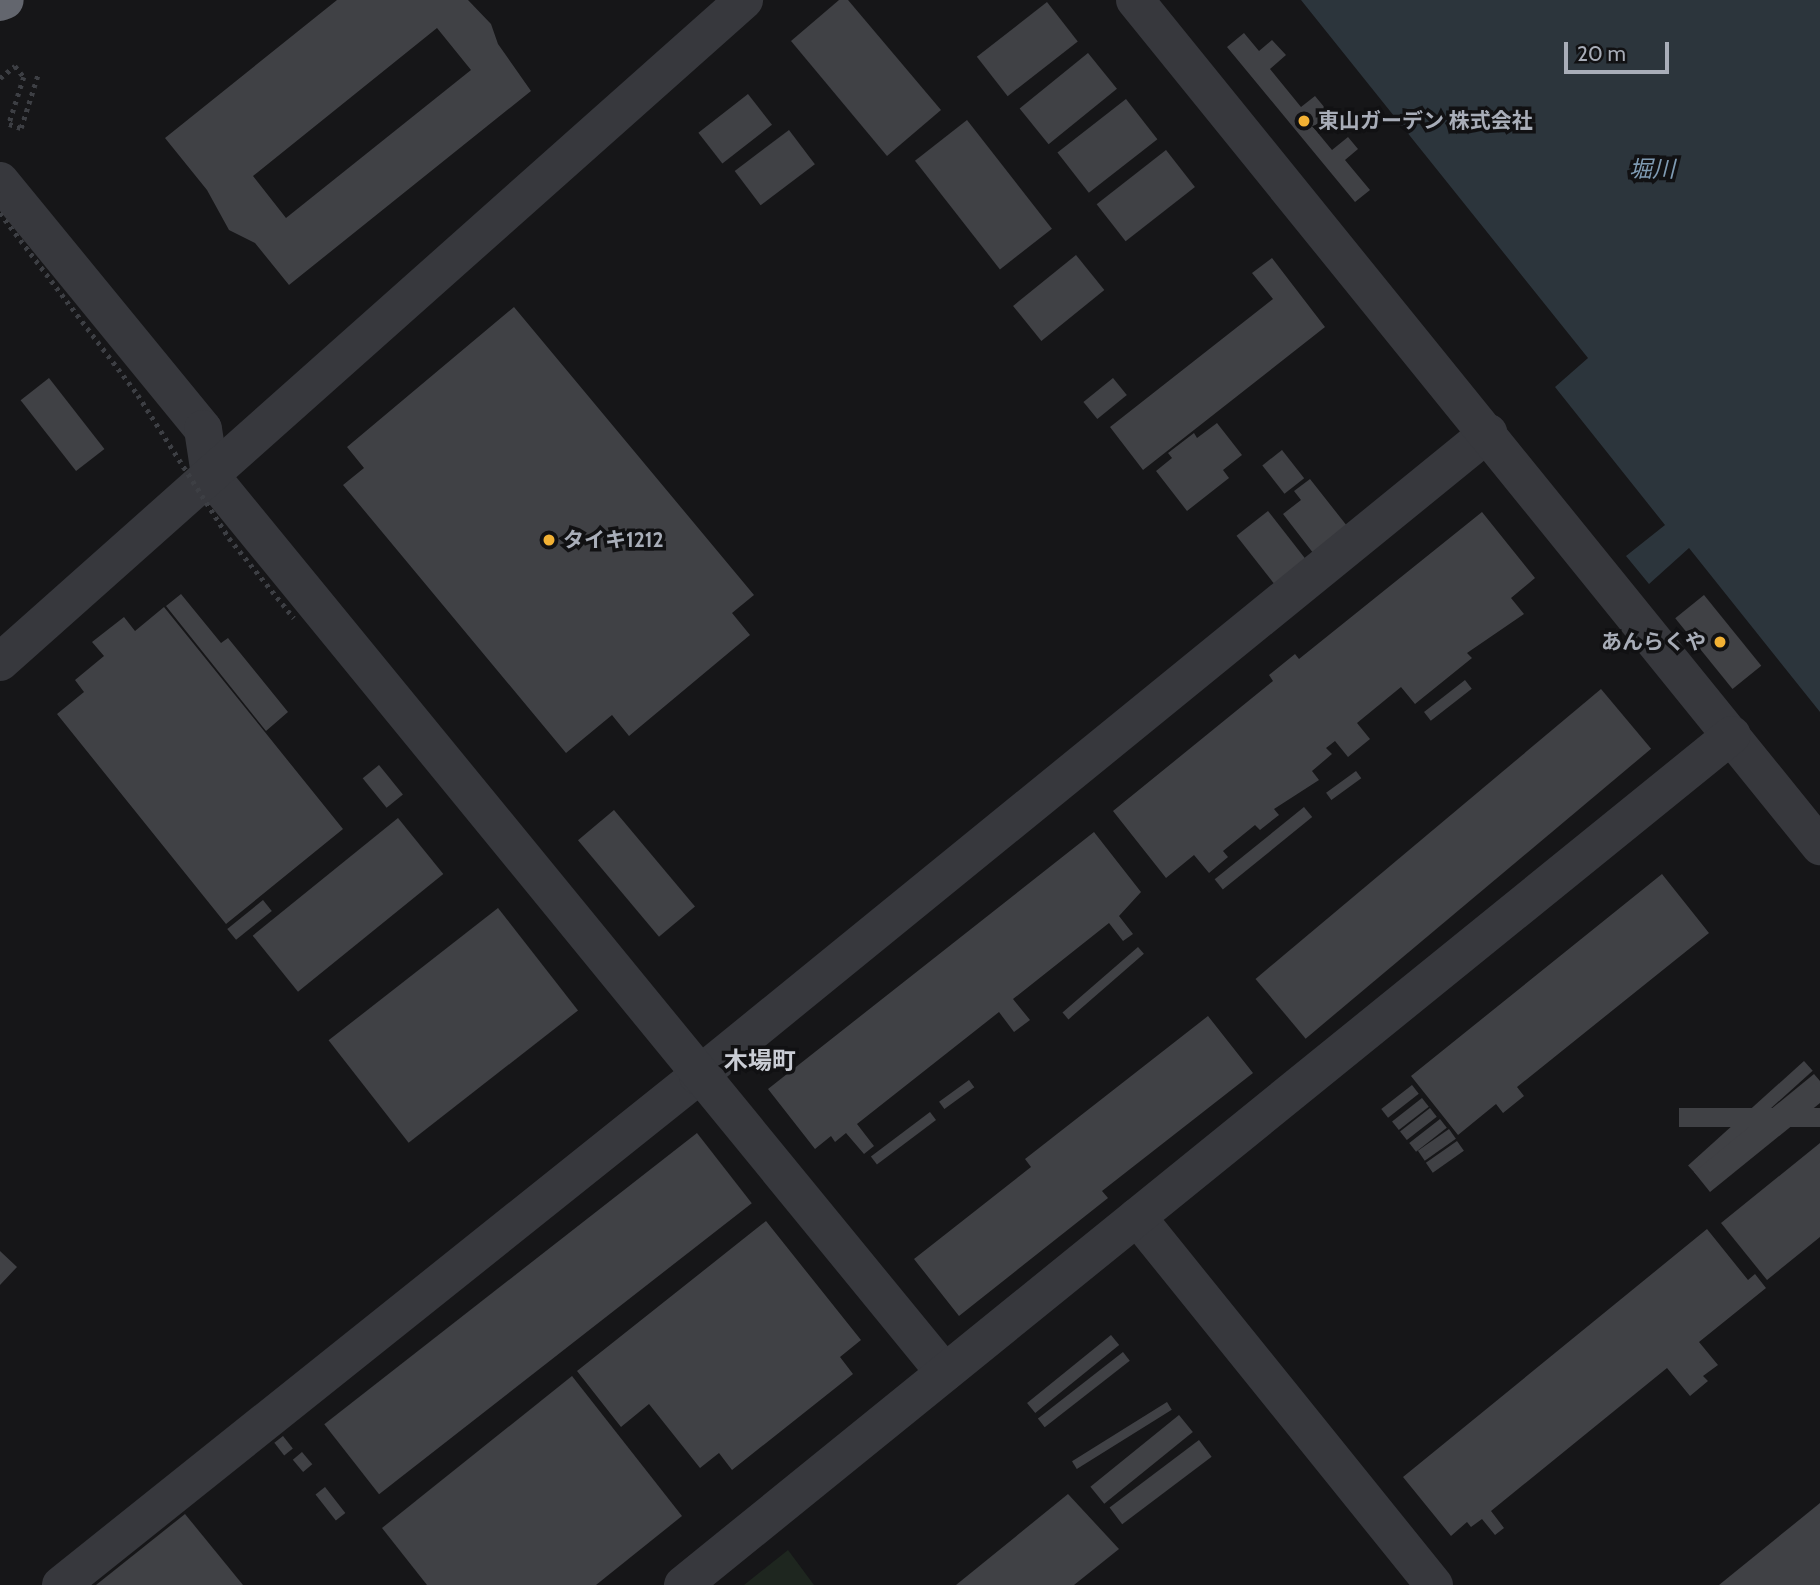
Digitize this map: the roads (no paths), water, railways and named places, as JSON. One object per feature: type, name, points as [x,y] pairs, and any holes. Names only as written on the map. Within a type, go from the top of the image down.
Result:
[{"type":"highway","points":[[0,2],[5,0]]},
{"type":"street","points":[[0,662],[744,0]]},
{"type":"street","points":[[1135,0],[1820,846]]},
{"type":"street","points":[[0,181],[203,429],[210,475],[698,1076],[945,1373]]},
{"type":"street","points":[[61,1585],[698,1076],[1488,433]]},
{"type":"street","points":[[684,1585],[1732,735]]},
{"type":"street","points":[[1137,1217],[1434,1585]]},
{"type":"water","name":"堀川","points":[[1301,0],[1820,0],[1820,712],[1689,548],[1649,584],[1626,556],[1665,525],[1555,387],[1588,358]]},
{"type":"place","name":"東山ガーデン 株式会社","points":[[1304,121]]},
{"type":"place","name":"タイキ1212","points":[[549,540]]},
{"type":"place","name":"あんらくや","points":[[1720,642]]},
{"type":"district","name":"木場町","points":[[760,1061]]}]
